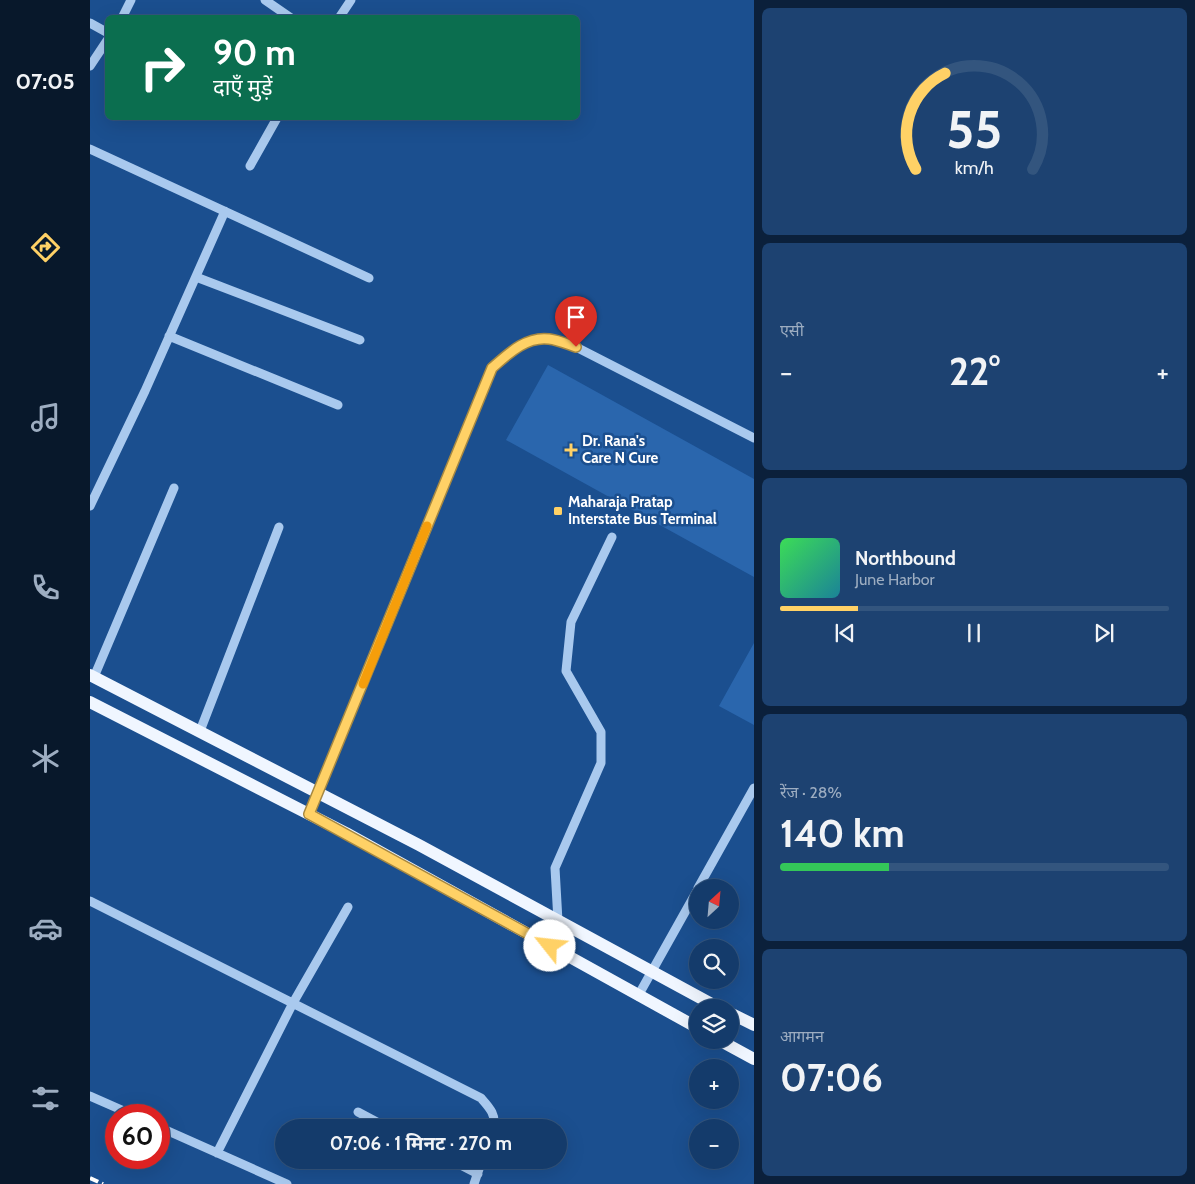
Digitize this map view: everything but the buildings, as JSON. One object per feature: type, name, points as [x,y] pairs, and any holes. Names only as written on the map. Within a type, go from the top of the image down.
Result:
[{"type":"main road","points":[[92,676],[419,845],[702,999]]},
{"type":"main road","points":[[90,702],[309,814],[689,1023]]},
{"type":"main road","points":[[739,1018],[754,1025]]},
{"type":"main road","points":[[736,1049],[754,1059]]},
{"type":"street","points":[[126,15],[132,0]]},
{"type":"street","points":[[265,0],[287,15]]},
{"type":"street","points":[[341,15],[351,0]]},
{"type":"street","points":[[90,23],[105,31]]},
{"type":"street","points":[[90,66],[105,44]]},
{"type":"street","points":[[250,166],[276,120]]},
{"type":"street","points":[[90,149],[369,278]]},
{"type":"street","points":[[90,506],[225,211]]},
{"type":"street","points":[[196,276],[360,340]]},
{"type":"street","points":[[169,336],[338,405]]},
{"type":"street","points":[[309,814],[492,368],[515,347],[532,340],[549,339],[576,347],[754,438]]},
{"type":"street","points":[[92,676],[174,488]]},
{"type":"street","points":[[200,731],[279,527]]},
{"type":"street","points":[[550,946],[558,921],[555,868],[601,763],[601,732],[566,671],[571,622],[612,537]]},
{"type":"street","points":[[703,879],[754,788]]},
{"type":"street","points":[[90,902],[482,1098],[491,1108],[494,1119]]},
{"type":"street","points":[[638,996],[689,904]]},
{"type":"street","points":[[217,1153],[293,1003],[348,908]]},
{"type":"street","points":[[90,1096],[108,1104]]},
{"type":"street","points":[[358,1112],[371,1119]]},
{"type":"street","points":[[170,1132],[288,1184]]},
{"type":"street","points":[[468,1169],[478,1174]]},
{"type":"street","points":[[474,1184],[479,1169]]},
{"type":"railway","points":[[90,1178],[103,1184]]},
{"type":"slow traffic","points":[[363,684],[427,526]]},
{"type":"place","name":"Dr. Rana's Care N Cure","points":[[571,450]]},
{"type":"place","name":"Maharaja Pratap Interstate Bus Terminal","points":[[558,511]]},
{"type":"route","points":[[550,946],[346,832],[309,814],[492,368],[515,347],[532,340],[549,339],[576,347]]}]
